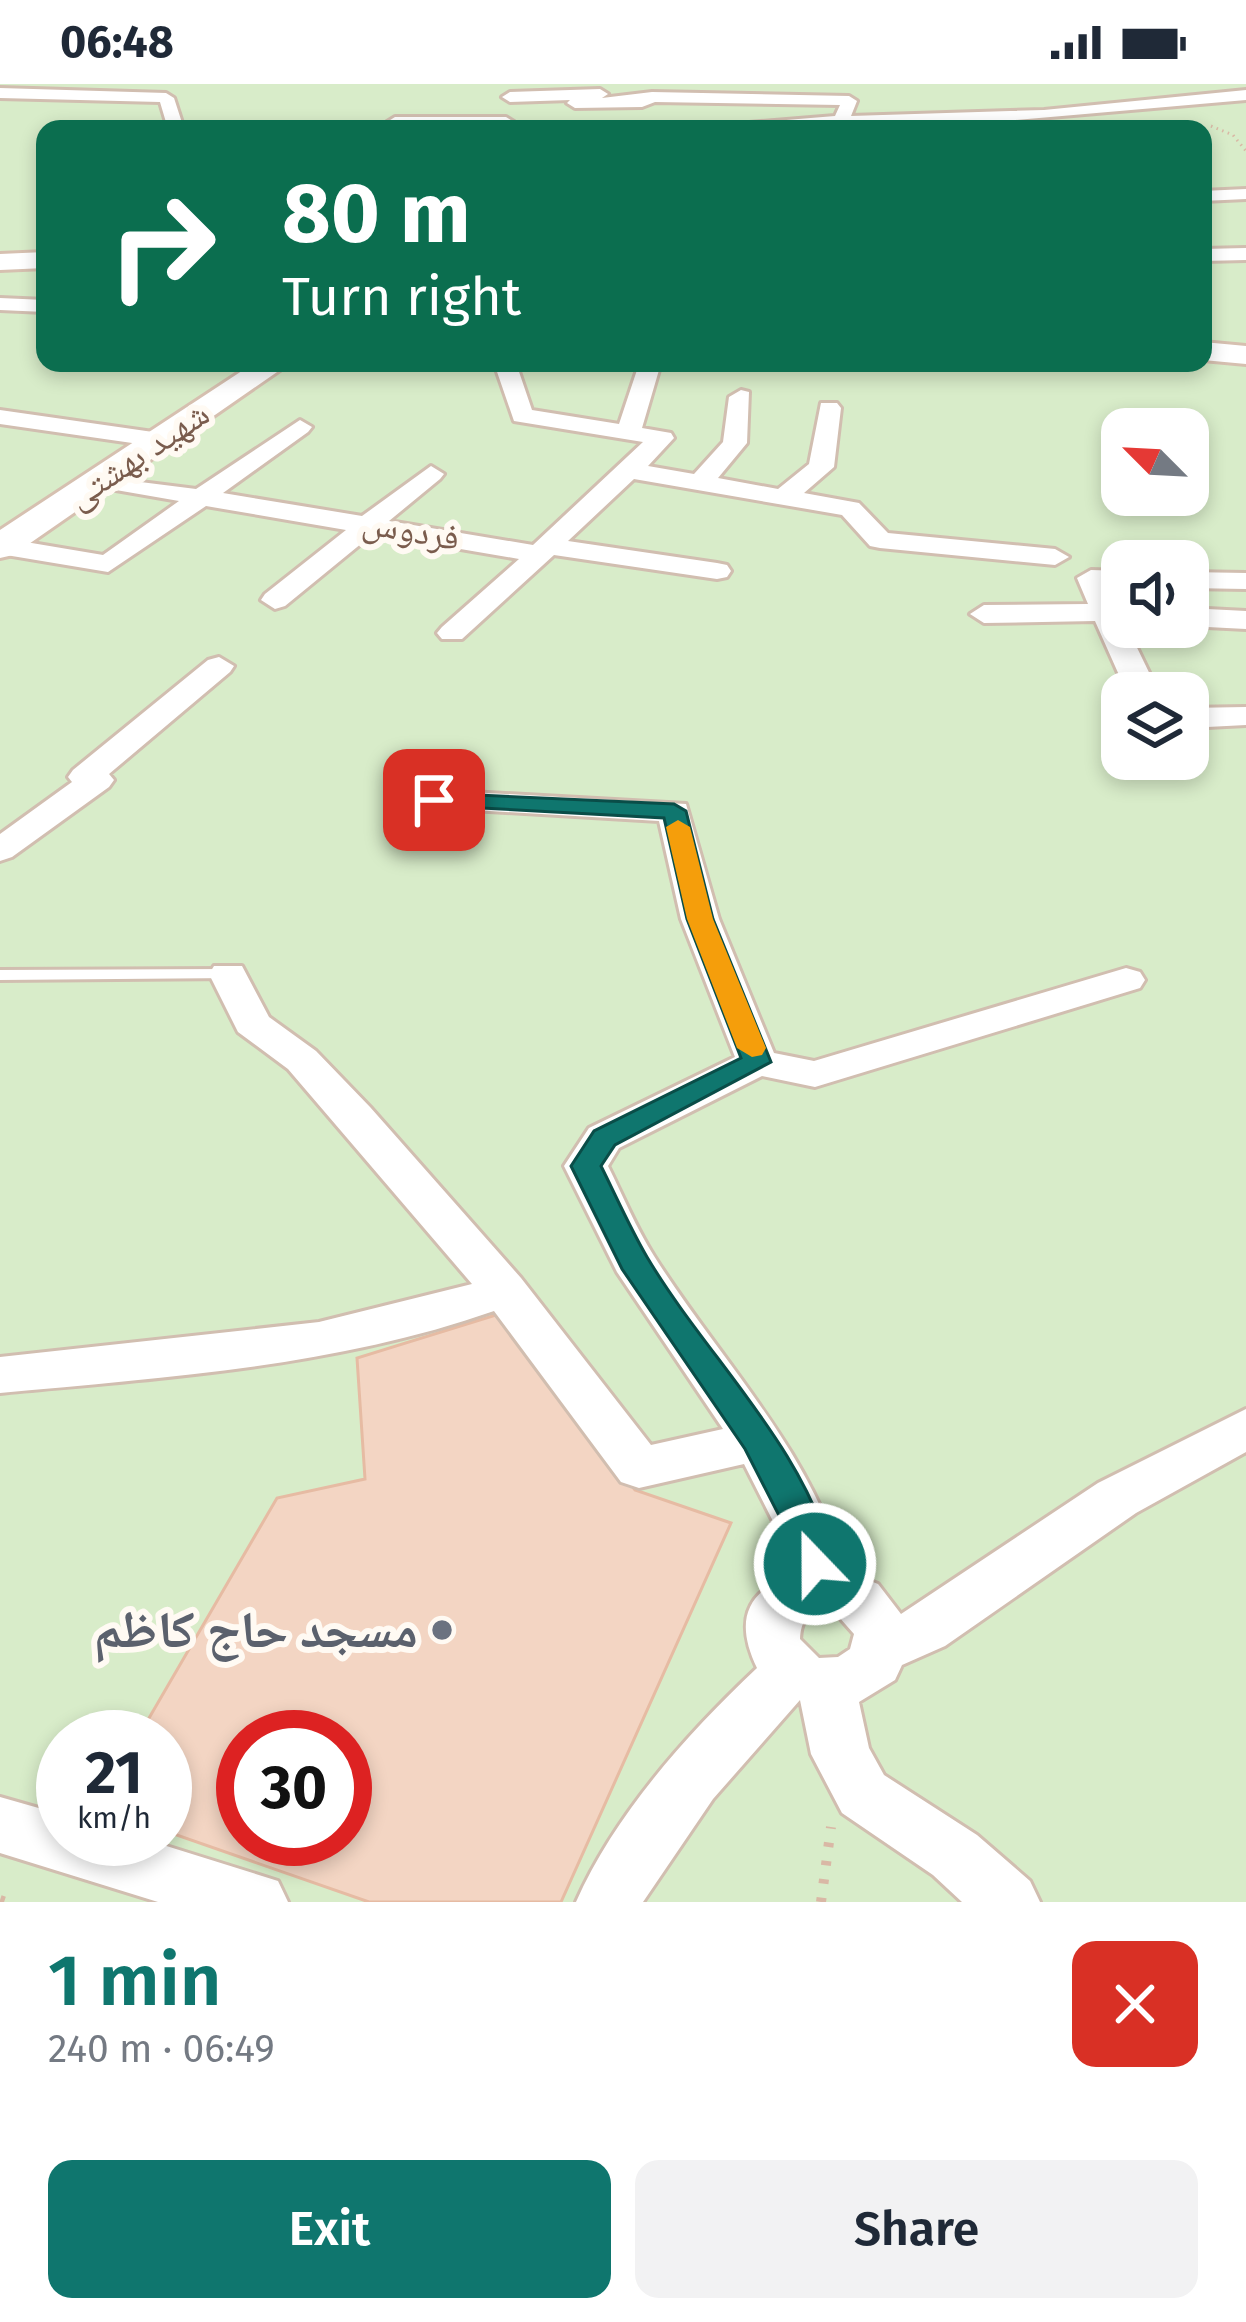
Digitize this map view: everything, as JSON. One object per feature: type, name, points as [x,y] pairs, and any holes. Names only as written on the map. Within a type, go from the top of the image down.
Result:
[{"type":"street","points":[[1146,84],[1179,101]]},
{"type":"street","points":[[1201,84],[1241,99]]},
{"type":"street","points":[[1,94],[33,89],[164,91],[175,120]]},
{"type":"street","points":[[511,91],[849,101],[841,120]]},
{"type":"street","points":[[575,104],[642,102],[652,97]]},
{"type":"street","points":[[991,120],[1241,99]]},
{"type":"street","points":[[134,116],[162,120]]},
{"type":"street","points":[[1212,196],[1246,194]]},
{"type":"street","points":[[1212,255],[1246,254]]},
{"type":"street","points":[[0,262],[36,260]]},
{"type":"street","points":[[0,304],[36,306]]},
{"type":"street","points":[[1212,340],[1246,342]]},
{"type":"street","points":[[1212,353],[1246,355]]},
{"type":"street","name":"شهید بهشتی","points":[[1,546],[262,372]]},
{"type":"street","points":[[452,633],[662,438],[522,416],[508,372]]},
{"type":"street","points":[[628,431],[648,372]]},
{"type":"street","points":[[699,484],[735,443],[741,397]]},
{"type":"street","points":[[781,499],[820,467],[829,408]]},
{"type":"street","points":[[0,417],[160,440]]},
{"type":"street","points":[[1,546],[108,564],[300,427]]},
{"type":"street","points":[[629,470],[850,509],[880,540],[1055,557]]},
{"type":"street","points":[[275,599],[431,474]]},
{"type":"street","name":"فردوس","points":[[102,481],[717,571]]},
{"type":"street","points":[[1209,580],[1246,581]]},
{"type":"street","points":[[984,614],[1101,613]]},
{"type":"street","points":[[1209,617],[1246,620]]},
{"type":"street","points":[[0,850],[97,779],[85,777],[219,666]]},
{"type":"street","points":[[1209,717],[1246,716]]},
{"type":"street","points":[[434,800],[674,811],[700,919],[757,1062]]},
{"type":"street","points":[[229,974],[252,1024],[302,1060],[504,1290],[640,1468],[758,1441]]},
{"type":"street","points":[[821,1588],[809,1539],[758,1441],[633,1262],[586,1166],[604,1138],[757,1062],[815,1074],[1126,980]]},
{"type":"street","points":[[0,1375],[271,1347],[402,1325],[504,1290]]},
{"type":"street","points":[[608,1902],[635,1855],[741,1718],[810,1677],[863,1674],[881,1649],[925,1629],[1117,1498],[1246,1428]]},
{"type":"street","points":[[881,1649],[877,1619],[853,1596],[821,1588],[801,1592],[775,1612],[771,1643],[810,1677],[863,1794],[955,1855],[1008,1902]]},
{"type":"street","points":[[0,1825],[256,1902]]},
{"type":"lane","points":[[0,975],[229,974]]},
{"type":"green space","points":[[0,84],[1246,84],[1246,1902],[0,1902]]},
{"type":"building","name":"مسجد حاج کاظم","points":[[499,1314],[635,1490],[731,1523],[561,1902],[369,1902],[266,1866],[372,1866],[372,1710],[216,1710],[216,1849],[192,1840],[192,1710],[154,1710],[277,1498],[365,1479],[357,1358]]},
{"type":"slow traffic","points":[[678,827],[700,919],[752,1048]]},
{"type":"place","name":"مسجد حاج کاظم","points":[[442,1630]]},
{"type":"route","points":[[434,800],[674,811],[700,919],[757,1062],[604,1138],[586,1166],[633,1262],[758,1441],[809,1539],[815,1564]]}]
